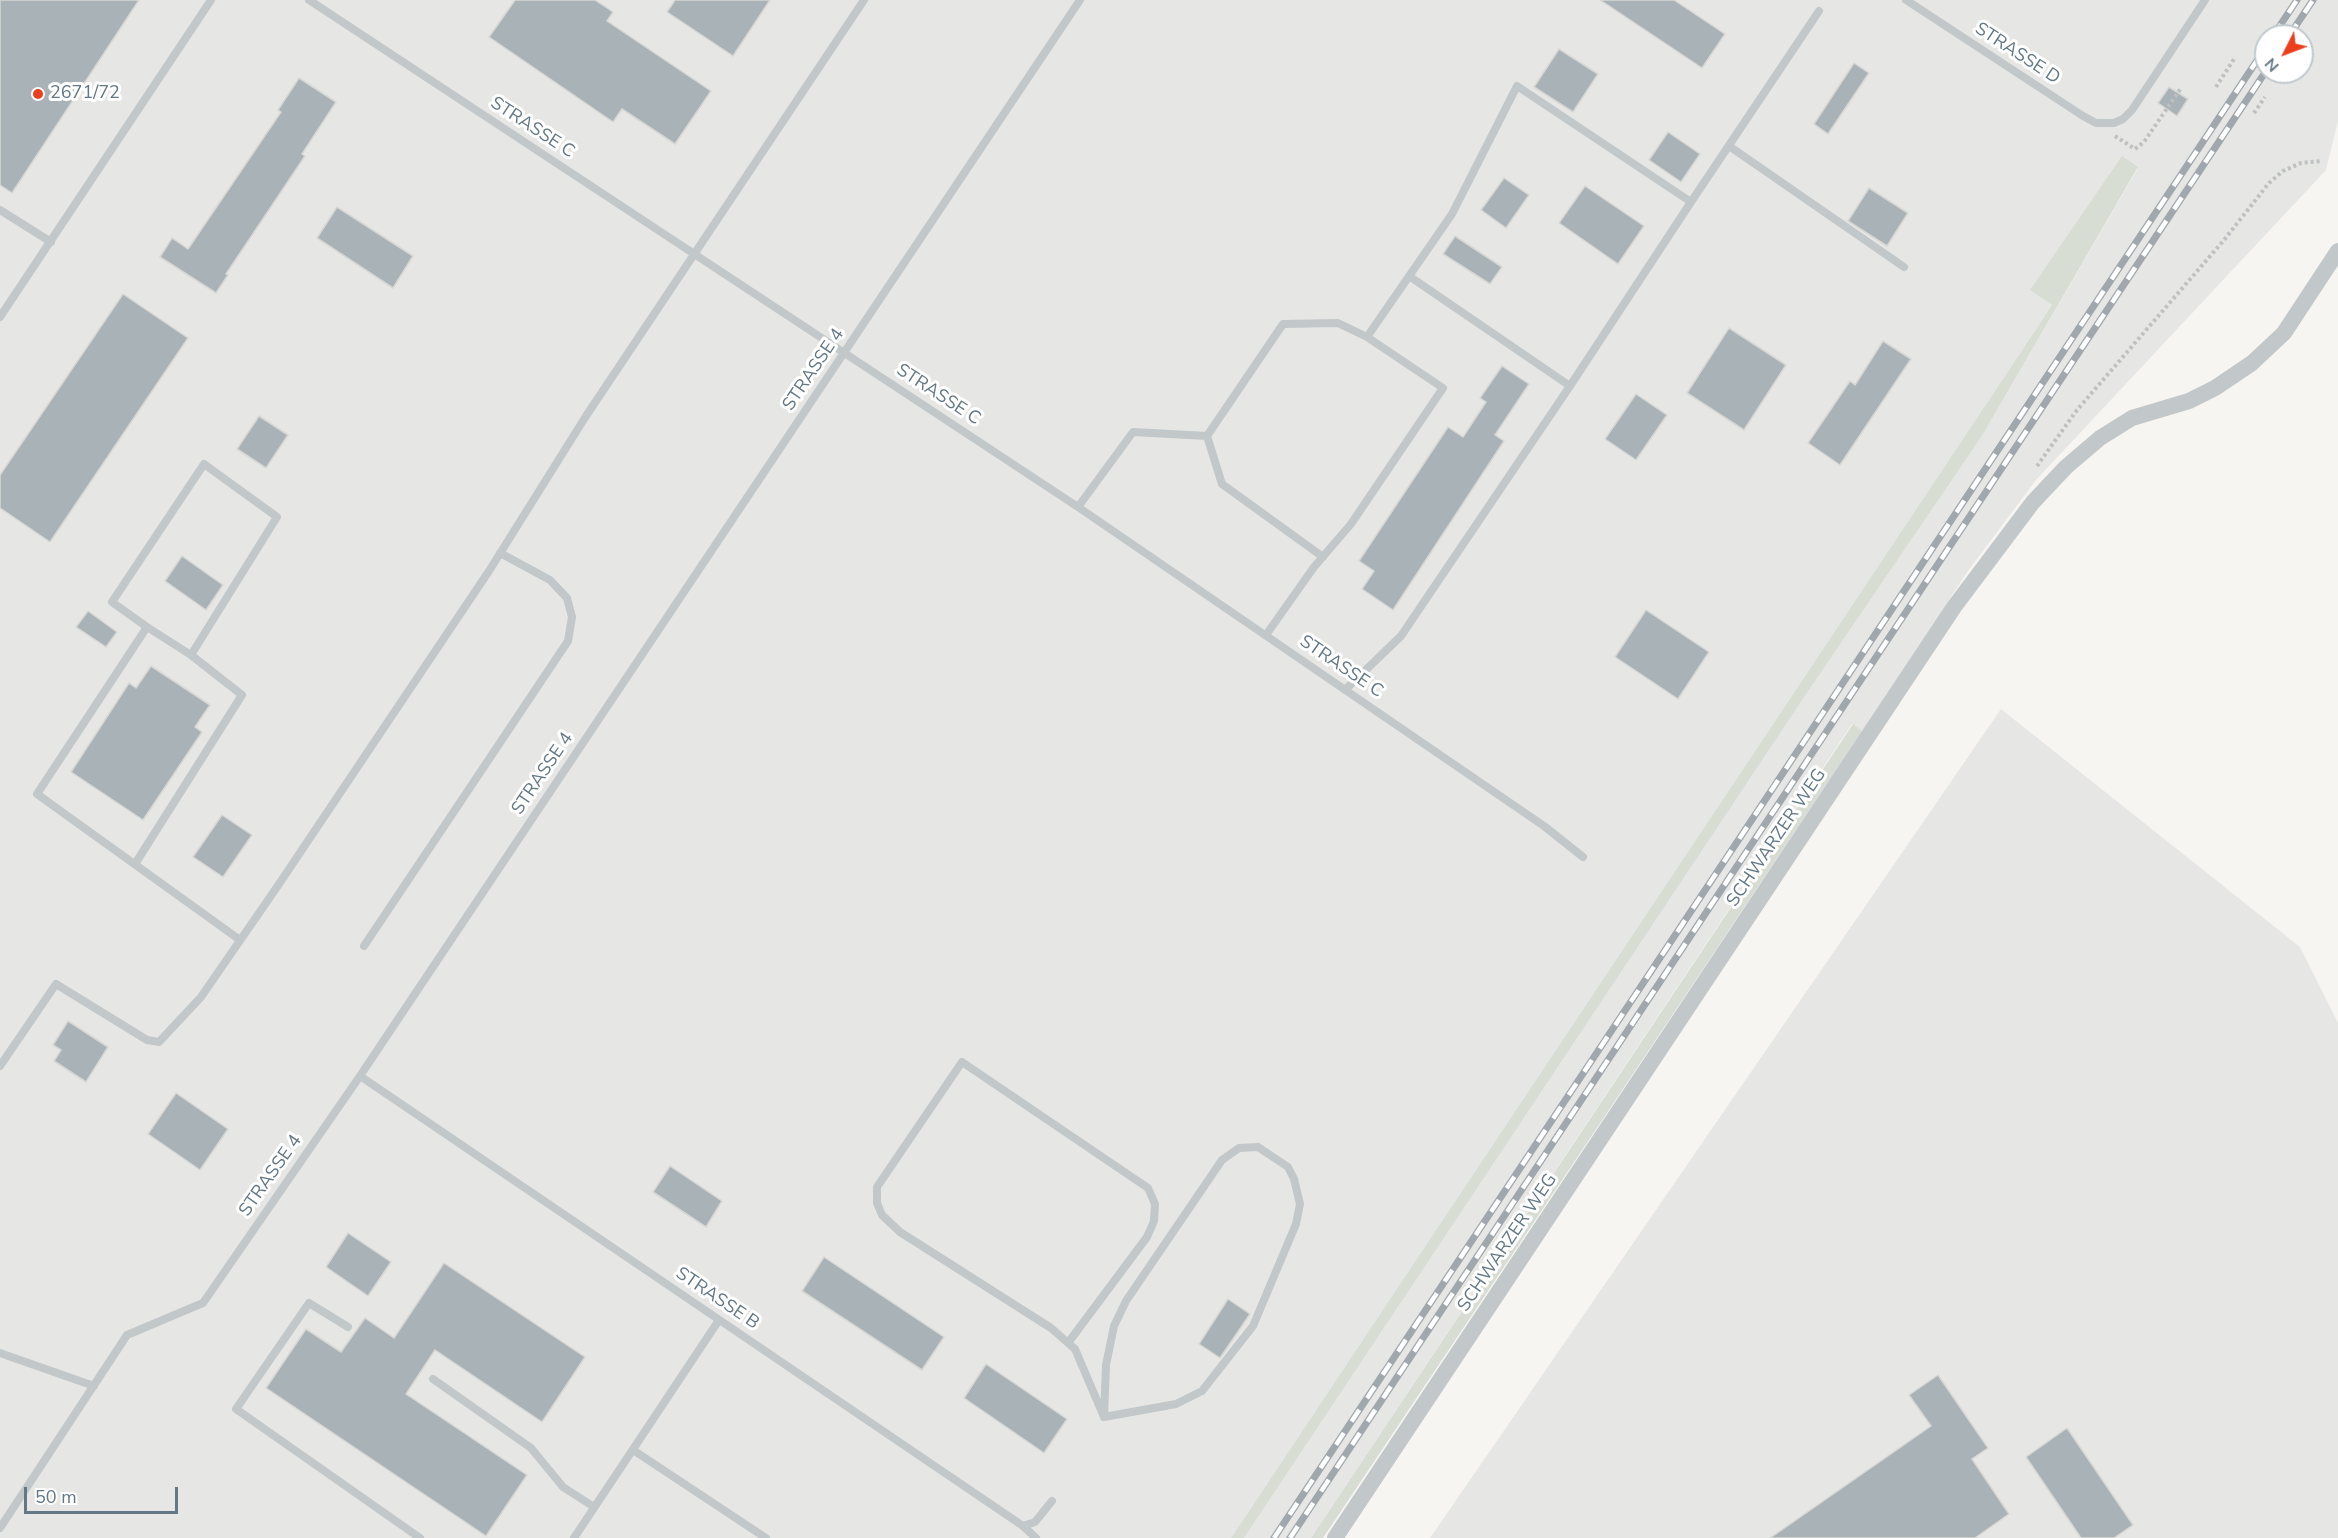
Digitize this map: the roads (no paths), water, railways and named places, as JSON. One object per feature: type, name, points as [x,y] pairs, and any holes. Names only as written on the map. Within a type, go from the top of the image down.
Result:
[{"type":"street","name":"SCHWARZER WEG","points":[[1335,1538],[1954,607],[2033,502],[2066,467],[2100,438],[2132,418],[2189,401],[2215,388],[2252,363],[2284,333],[2338,251]]},
{"type":"lane","points":[[0,317],[212,0]]},
{"type":"lane","name":"STRASSE C","points":[[309,0],[1078,507],[1544,826],[1583,857]]},
{"type":"lane","points":[[0,1066],[56,984],[147,1040],[159,1042],[201,997],[500,553],[586,416],[864,0]]},
{"type":"lane","name":"STRASSE 4","points":[[0,1528],[128,1335],[203,1303],[360,1076],[1080,0]]},
{"type":"lane","name":"STRASSE D","points":[[1906,0],[2096,123],[2114,123],[2123,119],[2132,110],[2205,0]]},
{"type":"lane","points":[[1345,690],[1401,636],[1820,11]]},
{"type":"lane","points":[[1367,337],[1452,214],[1516,86],[1691,202]]},
{"type":"lane","points":[[1729,146],[1904,267]]},
{"type":"lane","points":[[0,210],[51,242]]},
{"type":"lane","points":[[1409,276],[1570,386]]},
{"type":"lane","points":[[1207,436],[1283,324],[1338,323],[1367,337],[1443,388],[1351,524],[1323,557],[1266,636]]},
{"type":"lane","points":[[1078,507],[1133,432],[1207,436]]},
{"type":"lane","points":[[1207,436],[1222,484],[1323,557]]},
{"type":"lane","points":[[135,864],[242,695],[191,655],[112,603],[204,464],[278,518],[191,655]]},
{"type":"lane","points":[[364,946],[568,641],[572,617],[567,598],[550,580],[500,553]]},
{"type":"lane","points":[[147,627],[37,794],[240,940]]},
{"type":"lane","points":[[1068,1343],[1148,1237],[1154,1221],[1155,1203],[1148,1188],[962,1062],[877,1187],[877,1203],[882,1215],[900,1232],[1051,1328],[1068,1343],[1075,1349],[1104,1417]]},
{"type":"lane","name":"STRASSE B","points":[[360,1076],[1023,1526],[1036,1538]]},
{"type":"lane","points":[[1258,1147],[1274,1156],[1288,1167],[1294,1179],[1300,1204],[1296,1224],[1253,1326],[1202,1391],[1176,1404],[1104,1417],[1106,1365],[1114,1326],[1126,1301],[1222,1160],[1239,1148],[1258,1147]]},
{"type":"lane","points":[[348,1327],[309,1303],[236,1409],[420,1538]]},
{"type":"lane","points":[[574,1538],[719,1320]]},
{"type":"lane","points":[[0,1353],[94,1386]]},
{"type":"lane","points":[[433,1379],[531,1448],[563,1487],[594,1507]]},
{"type":"lane","points":[[633,1450],[766,1538]]},
{"type":"lane","points":[[1023,1526],[1035,1522],[1052,1501]]},
{"type":"railway","points":[[2281,24],[2297,0]]},
{"type":"railway","points":[[2297,24],[2313,0]]},
{"type":"railway","points":[[1274,1538],[2254,65]]},
{"type":"railway","points":[[1290,1538],[2257,84]]},
{"type":"place","name":"2671/72","points":[[38,94]]}]
